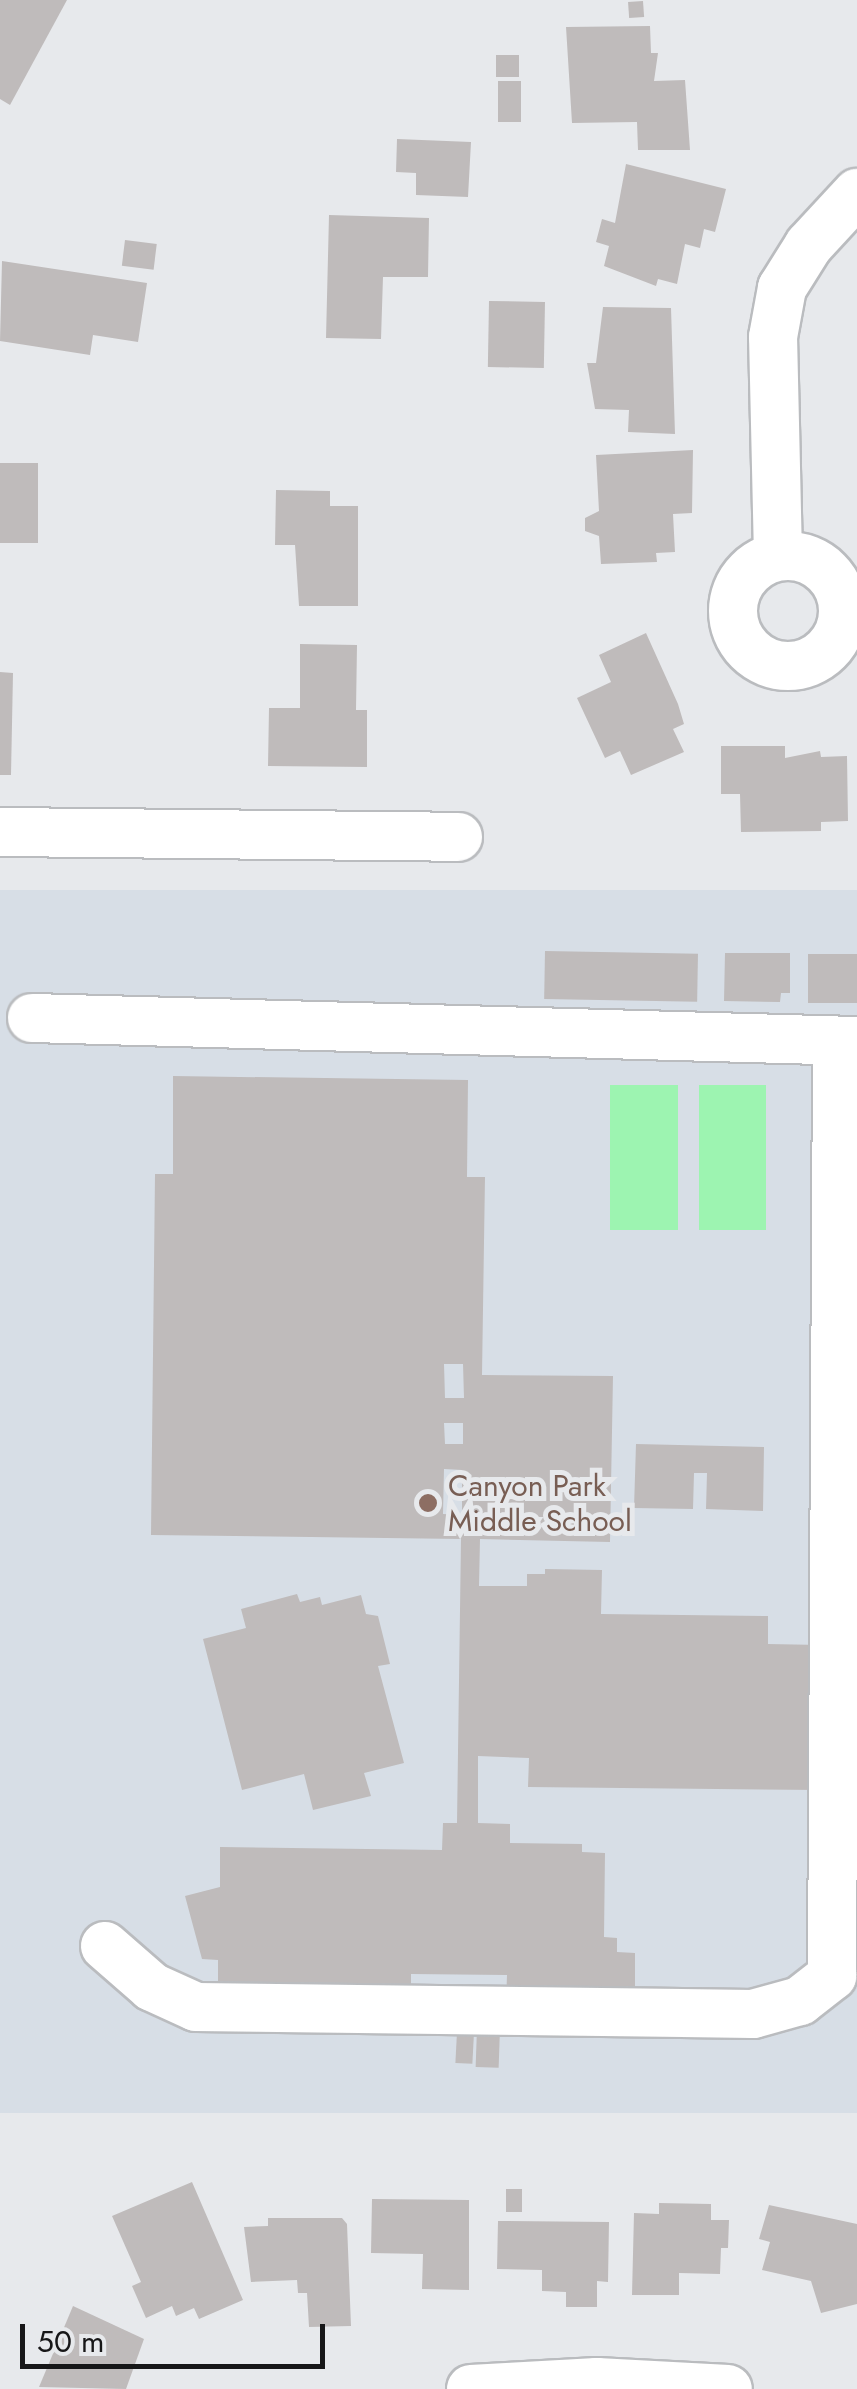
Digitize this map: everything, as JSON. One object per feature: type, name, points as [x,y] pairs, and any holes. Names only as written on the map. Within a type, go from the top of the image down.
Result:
[{"type":"street","points":[[778,556],[772,337],[782,288],[809,245],[857,193]]},
{"type":"street","points":[[0,832],[458,837]]},
{"type":"street","points":[[32,1018],[847,1041],[832,1976],[782,2008],[754,2014],[196,2006],[152,1987],[104,1946]]},
{"type":"street","points":[[833,1787],[857,1830]]},
{"type":"street","points":[[471,2389],[596,2382],[728,2389]]},
{"type":"shaded area","name":"Canyon Park Middle School","points":[[0,890],[857,890],[857,2113],[0,2113]]},
{"type":"green space","points":[[610,1085],[678,1085],[678,1230],[610,1230]]},
{"type":"green space","points":[[699,1085],[766,1085],[766,1230],[699,1230]]},
{"type":"building","points":[[0,0],[67,0],[10,105],[0,99]]},
{"type":"building","points":[[643,1],[644,17],[629,18],[628,2]]},
{"type":"building","points":[[650,26],[651,53],[658,53],[654,81],[685,80],[690,150],[638,150],[637,122],[572,123],[566,27]]},
{"type":"building","points":[[496,55],[519,55],[519,77],[496,77]]},
{"type":"building","points":[[498,81],[521,81],[521,122],[498,122]]},
{"type":"building","points":[[397,139],[471,142],[468,197],[416,195],[416,173],[396,172]]},
{"type":"building","points":[[626,164],[726,189],[715,232],[704,229],[700,248],[685,244],[677,284],[658,279],[656,286],[604,266],[609,246],[596,242],[602,219],[615,223]]},
{"type":"building","points":[[329,215],[429,218],[428,277],[383,277],[381,339],[326,338]]},
{"type":"building","points":[[125,240],[157,244],[154,270],[122,266]]},
{"type":"building","points":[[2,261],[147,283],[138,342],[93,335],[90,355],[0,341]]},
{"type":"building","points":[[489,301],[545,302],[544,368],[488,367]]},
{"type":"building","points":[[603,307],[671,308],[675,434],[628,432],[629,410],[595,409],[587,363],[596,363]]},
{"type":"building","points":[[693,450],[692,513],[673,514],[675,552],[656,553],[657,562],[601,564],[599,536],[585,531],[585,518],[599,511],[596,455]]},
{"type":"building","points":[[0,463],[38,463],[38,543],[0,543]]},
{"type":"building","points":[[276,490],[330,491],[330,506],[358,506],[358,606],[299,606],[295,545],[275,545]]},
{"type":"building","points":[[646,633],[678,704],[684,724],[673,729],[684,752],[631,775],[620,751],[605,758],[577,698],[611,682],[599,655]]},
{"type":"building","points":[[300,644],[357,645],[356,710],[367,710],[367,767],[268,766],[269,708],[300,708]]},
{"type":"building","points":[[0,672],[13,673],[11,775],[0,775]]},
{"type":"building","points":[[721,746],[785,746],[785,758],[820,751],[821,757],[847,756],[848,821],[821,822],[821,831],[741,832],[740,794],[721,794]]},
{"type":"building","points":[[545,951],[698,954],[697,1002],[544,999]]},
{"type":"building","points":[[725,953],[790,953],[790,993],[781,993],[780,1002],[724,1001]]},
{"type":"building","points":[[808,954],[857,954],[857,1003],[808,1003]]},
{"type":"building","points":[[173,1076],[468,1080],[467,1177],[485,1177],[482,1375],[613,1376],[610,1542],[480,1539],[479,1586],[527,1586],[527,1574],[545,1574],[545,1569],[602,1570],[601,1614],[768,1616],[768,1644],[821,1645],[820,1790],[528,1787],[529,1758],[478,1756],[478,1823],[510,1824],[510,1843],[582,1844],[582,1852],[605,1853],[604,1937],[617,1938],[617,1952],[635,1953],[635,2006],[506,2003],[507,1975],[411,1974],[411,1998],[218,1995],[218,1960],[202,1959],[185,1896],[220,1887],[220,1847],[442,1850],[443,1823],[457,1823],[461,1539],[151,1535],[155,1174],[173,1174]],"holes":[[[444,1364],[463,1364],[464,1398],[445,1398]],[[444,1423],[463,1423],[463,1444],[445,1444]],[[444,1469],[462,1470],[462,1515],[443,1514]]]},
{"type":"building","points":[[636,1444],[764,1447],[763,1511],[706,1509],[707,1473],[694,1473],[693,1509],[634,1508]]},
{"type":"building","points":[[297,1594],[300,1602],[320,1597],[322,1605],[361,1595],[366,1614],[378,1616],[390,1664],[378,1666],[404,1763],[364,1773],[371,1796],[313,1810],[304,1774],[242,1790],[203,1639],[246,1628],[241,1609]]},
{"type":"building","points":[[477,2028],[500,2029],[499,2068],[476,2067]]},
{"type":"building","points":[[457,2032],[474,2033],[472,2064],[455,2063]]},
{"type":"building","points":[[192,2182],[243,2300],[199,2319],[194,2308],[176,2316],[172,2306],[146,2318],[132,2286],[141,2282],[112,2216]]},
{"type":"building","points":[[506,2189],[522,2189],[522,2212],[506,2212]]},
{"type":"building","points":[[372,2199],[469,2200],[469,2290],[422,2289],[423,2254],[371,2253]]},
{"type":"building","points":[[659,2203],[711,2204],[711,2220],[729,2220],[728,2248],[721,2248],[720,2274],[679,2273],[679,2295],[632,2295],[634,2213],[659,2214]]},
{"type":"building","points":[[769,2205],[857,2224],[857,2304],[821,2313],[811,2281],[762,2270],[770,2242],[759,2239]]},
{"type":"building","points":[[268,2218],[342,2218],[347,2224],[351,2326],[309,2327],[307,2293],[298,2293],[297,2280],[251,2282],[244,2227],[268,2226]]},
{"type":"building","points":[[498,2221],[609,2222],[608,2282],[597,2281],[597,2307],[566,2307],[566,2292],[542,2291],[542,2270],[497,2269]]},
{"type":"building","points":[[73,2306],[144,2339],[126,2389],[39,2387]]},
{"type":"place","name":"Canyon Park Middle School","points":[[428,1503]]}]
